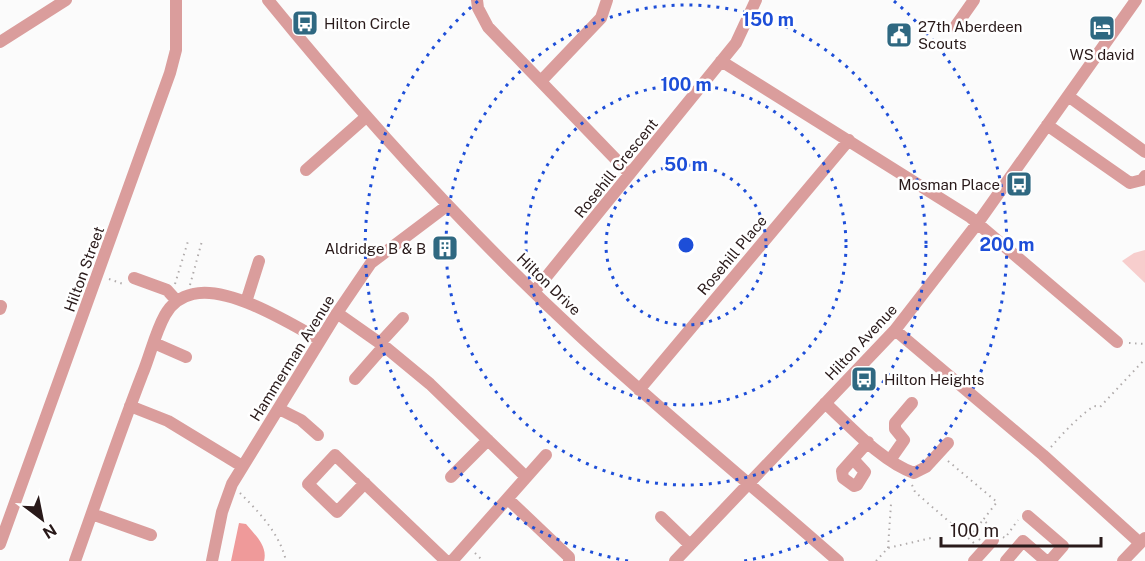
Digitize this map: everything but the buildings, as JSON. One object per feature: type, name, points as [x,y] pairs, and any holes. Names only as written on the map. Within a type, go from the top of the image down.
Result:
[{"type":"street","name":"Hilton Drive","points":[[268,0],[366,117],[534,292],[639,390],[838,561]]},
{"type":"street","points":[[477,0],[478,8],[488,27],[630,174]]},
{"type":"street","points":[[541,81],[602,18],[607,0]]},
{"type":"street","name":"Rosehill Crescent","points":[[534,292],[736,43],[756,0]]},
{"type":"street","points":[[955,27],[974,0]]},
{"type":"street","name":"Hilton Avenue","points":[[675,561],[895,330],[977,224],[1136,0]]},
{"type":"street","name":"Hilton Street","points":[[0,544],[172,67],[176,50],[179,1]]},
{"type":"street","points":[[0,42],[59,2]]},
{"type":"street","points":[[721,61],[970,217],[1117,342]]},
{"type":"street","points":[[1068,96],[1145,152]]},
{"type":"street","points":[[306,170],[366,117]]},
{"type":"street","points":[[1047,125],[1131,183],[1142,180],[1145,176]]},
{"type":"street","name":"Rosehill Place","points":[[639,390],[849,140]]},
{"type":"street","name":"Hammerman Avenue","points":[[212,561],[222,512],[232,484],[337,313],[371,263],[448,205]]},
{"type":"street","points":[[246,302],[259,261]]},
{"type":"street","points":[[134,278],[167,290],[178,297]]},
{"type":"street","points":[[75,561],[165,315],[178,297],[194,293],[212,293],[246,302],[285,320],[320,340]]},
{"type":"street","points":[[337,313],[382,345],[430,384],[526,477]]},
{"type":"street","points":[[354,379],[403,318]]},
{"type":"street","points":[[895,330],[1142,540],[1123,561]]},
{"type":"street","points":[[154,344],[186,357]]},
{"type":"street","points":[[825,403],[901,469],[914,473],[926,467],[948,443]]},
{"type":"street","points":[[890,460],[904,440],[895,429],[895,423],[912,403]]},
{"type":"street","points":[[130,406],[168,421],[242,466]]},
{"type":"street","points":[[279,409],[301,420],[318,435]]},
{"type":"street","points":[[451,477],[488,440]]},
{"type":"street","points":[[853,459],[868,442]]},
{"type":"street","points":[[365,483],[337,512],[308,484],[335,455],[365,483],[447,561]]},
{"type":"street","points":[[452,561],[546,456]]},
{"type":"street","points":[[508,499],[569,557],[569,561]]},
{"type":"street","points":[[92,514],[150,535]]},
{"type":"street","points":[[1006,561],[1016,535],[1045,560],[1063,546],[1028,516]]},
{"type":"street","points":[[661,517],[690,545]]},
{"type":"street","points":[[974,561],[988,545]]},
{"type":"path","points":[[288,25],[302,15],[320,13]]},
{"type":"path","points":[[178,297],[189,238]]},
{"type":"path","points":[[178,297],[202,241]]},
{"type":"path","points":[[1117,342],[1145,344]]},
{"type":"path","points":[[1043,456],[1069,426],[1094,406],[1100,407],[1145,359]]},
{"type":"path","points":[[939,453],[998,502],[972,533],[988,545]]},
{"type":"path","points":[[914,473],[911,482],[915,492],[988,545]]},
{"type":"path","points":[[232,484],[262,516],[274,534],[286,561]]},
{"type":"path","points":[[888,548],[891,504]]},
{"type":"path","points":[[983,520],[1005,538],[1016,535],[1025,511],[1028,516]]},
{"type":"path","points":[[876,561],[888,548],[931,538]]},
{"type":"shaded area","points":[[1145,250],[1145,283],[1122,261],[1134,253]]},
{"type":"shaded area","points":[[239,523],[246,524],[260,541],[264,550],[264,561],[231,561]]},
{"type":"place","name":"Hilton Circle","points":[[305,23]]},
{"type":"place","name":"WS david","points":[[1102,28]]},
{"type":"place","name":"27th Aberdeen Scouts","points":[[899,35]]},
{"type":"place","name":"Mosman Place","points":[[1019,184]]},
{"type":"place","name":"Aldridge B & B","points":[[445,248]]},
{"type":"place","name":"Hilton Heights","points":[[864,379]]}]
